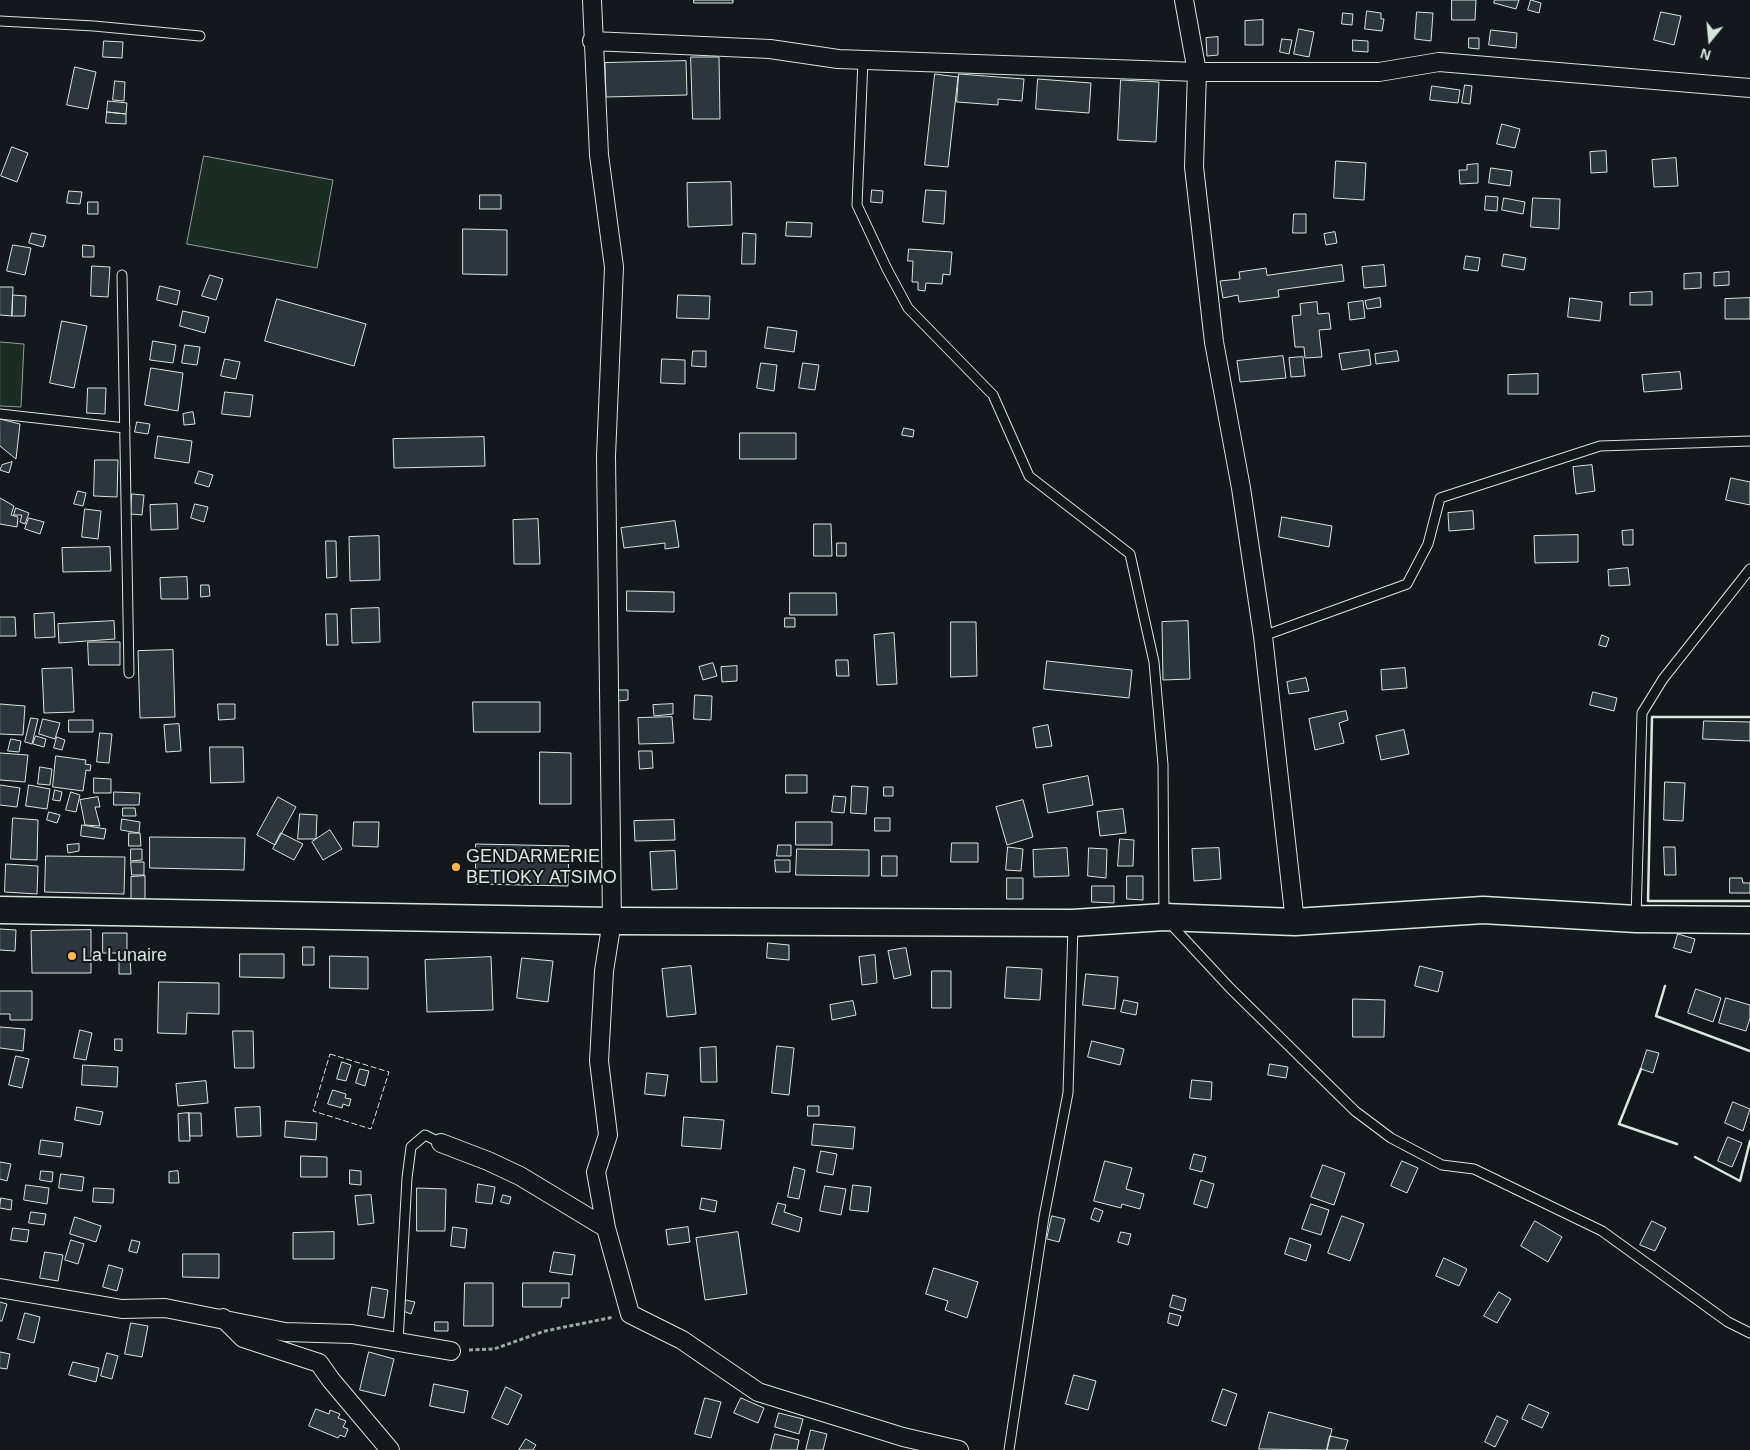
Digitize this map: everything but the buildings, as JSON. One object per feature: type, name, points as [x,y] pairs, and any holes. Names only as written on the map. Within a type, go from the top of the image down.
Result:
[{"type":"main road","points":[[0,910],[612,921],[1073,923],[1164,917],[1295,922],[1483,910],[1636,919],[1750,920]]},
{"type":"street","points":[[592,0],[592,40],[600,155],[614,267],[606,456],[612,921],[604,971],[599,1061],[608,1134],[596,1172],[606,1228],[630,1314],[682,1340],[758,1392],[903,1438],[959,1450]]},
{"type":"street","points":[[1184,0],[1197,72],[1194,167],[1214,342],[1241,488],[1263,636],[1295,922]]},
{"type":"street","points":[[592,40],[770,49],[838,60],[1197,72],[1379,72],[1439,62],[1750,88]]},
{"type":"street","points":[[441,1143],[488,1160],[520,1176],[606,1228]]},
{"type":"street","points":[[0,1288],[122,1309],[165,1308],[223,1318],[285,1332],[352,1334],[451,1351]]},
{"type":"street","points":[[223,1318],[243,1338],[320,1363],[331,1380],[390,1450]]},
{"type":"lane","points":[[0,21],[94,26],[200,36]]},
{"type":"lane","points":[[864,60],[857,206],[887,269],[908,308],[993,395],[1029,476],[1130,554],[1154,662],[1163,765],[1164,917],[1230,988],[1355,1111],[1391,1138],[1442,1165],[1474,1169],[1602,1231],[1728,1322],[1750,1333]]},
{"type":"lane","points":[[122,275],[128,673]]},
{"type":"lane","points":[[0,414],[125,428]]},
{"type":"lane","points":[[1263,636],[1407,584],[1428,544],[1440,498],[1600,446],[1750,441]]},
{"type":"lane","points":[[1636,919],[1642,713],[1663,679],[1750,569]]},
{"type":"lane","points":[[1008,1450],[1044,1216],[1068,1093],[1073,923]]},
{"type":"lane","points":[[398,1342],[406,1186],[411,1147],[425,1135],[441,1143]]},
{"type":"path","points":[[451,1351],[494,1349],[545,1331],[630,1314]]},
{"type":"green space","points":[[204,156],[333,180],[317,268],[187,244]]},
{"type":"green space","points":[[0,342],[24,344],[21,407],[0,406]]},
{"type":"fence","points":[[330,1054],[389,1072],[371,1129],[313,1111],[330,1054]]},
{"type":"wall","points":[[1750,717],[1652,717],[1648,901],[1750,901]]},
{"type":"wall","points":[[1665,986],[1656,1016],[1750,1051]]},
{"type":"wall","points":[[1641,1069],[1619,1124],[1677,1144]]},
{"type":"wall","points":[[1695,1157],[1740,1181],[1750,1141]]},
{"type":"place","name":"GENDARMERIE BETIOKY ATSIMO","points":[[456,867]]},
{"type":"place","name":"La Lunaire","points":[[72,956]]}]
